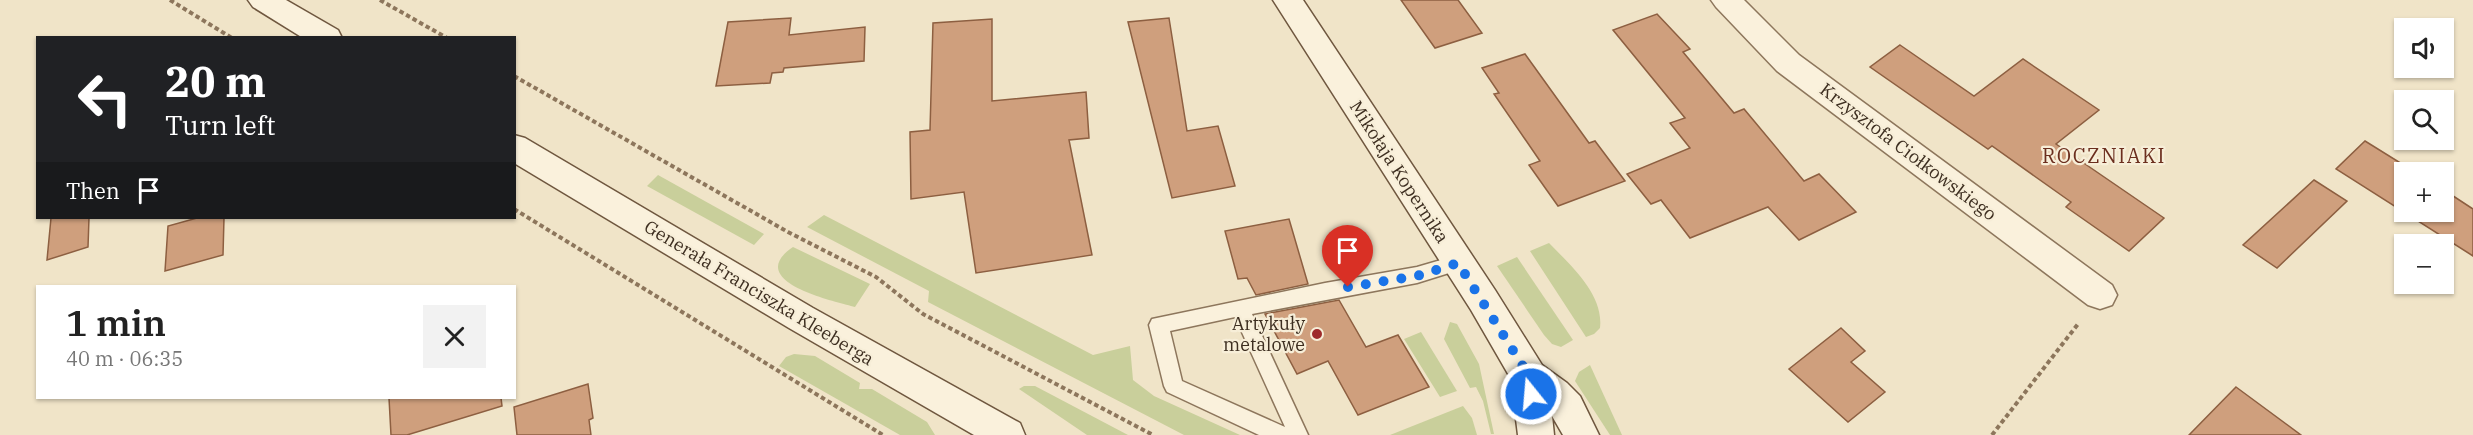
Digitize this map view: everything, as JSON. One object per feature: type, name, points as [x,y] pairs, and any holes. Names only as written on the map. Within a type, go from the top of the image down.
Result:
[{"type":"street","points":[[263,0],[324,36]]},
{"type":"street","name":"Mikołaja Kopernika","points":[[1288,0],[1529,376],[1562,399],[1577,421],[1581,435]]},
{"type":"street","name":"Krzysztofa Ciołkowskiego","points":[[1726,0],[1788,63],[2100,295]]},
{"type":"street","name":"Generała Franciszka Kleeberga","points":[[516,148],[801,318],[1006,435]]},
{"type":"street","name":"Mikołaja Kopernika","points":[[1529,376],[1536,435]]},
{"type":"lane","points":[[1280,435],[1174,386],[1159,325],[1417,276],[1458,263]]},
{"type":"lane","points":[[1240,308],[1298,435]]},
{"type":"path","points":[[170,0],[229,36]]},
{"type":"path","points":[[380,0],[443,36]]},
{"type":"path","points":[[516,77],[788,232],[876,277],[923,314],[1153,435]]},
{"type":"path","points":[[516,210],[883,435]]},
{"type":"path","points":[[1992,435],[2100,295]]},
{"type":"green space","points":[[658,175],[764,234],[754,245],[647,186]]},
{"type":"green space","points":[[824,215],[1093,355],[1130,346],[1133,380],[1154,396],[1240,435],[1184,435],[928,302],[929,291],[807,227]]},
{"type":"green space","points":[[1549,243],[1584,281],[1597,303],[1600,328],[1594,334],[1586,337],[1530,251]]},
{"type":"green space","points":[[793,247],[870,284],[855,307],[797,288],[785,279],[778,270],[780,259]]},
{"type":"green space","points":[[1517,257],[1573,340],[1561,347],[1552,344],[1544,335],[1497,266]]},
{"type":"green space","points":[[1450,322],[1457,324],[1479,364],[1494,434],[1491,434],[1483,401],[1476,387],[1470,388],[1444,339]]},
{"type":"green space","points":[[1421,332],[1457,391],[1440,397],[1404,339]]},
{"type":"green space","points":[[794,354],[815,356],[860,383],[859,389],[872,389],[927,422],[935,435],[900,435],[779,366],[786,357]]},
{"type":"green space","points":[[1590,365],[1622,435],[1610,435],[1575,381],[1579,372]]},
{"type":"green space","points":[[1024,386],[1035,386],[1128,435],[1087,435],[1019,389]]},
{"type":"green space","points":[[1463,406],[1472,418],[1477,435],[1390,435]]},
{"type":"building","points":[[1401,0],[1458,0],[1482,33],[1435,48]]},
{"type":"building","points":[[1657,14],[1690,49],[1683,52],[1734,113],[1744,109],[1804,181],[1819,174],[1856,212],[1799,240],[1768,207],[1690,238],[1661,200],[1651,204],[1627,174],[1690,148],[1670,123],[1685,118],[1613,30]]},
{"type":"building","points":[[791,18],[789,35],[865,27],[864,61],[784,68],[783,72],[772,73],[770,83],[716,86],[728,22]]},
{"type":"building","points":[[1169,18],[1187,131],[1218,126],[1235,186],[1172,198],[1128,22]]},
{"type":"building","points":[[992,19],[992,101],[1086,92],[1089,138],[1069,140],[1092,255],[976,273],[964,192],[911,199],[910,132],[930,130],[933,23]]},
{"type":"building","points":[[1900,45],[1974,96],[2023,59],[2099,110],[2056,144],[2164,218],[2129,251],[2066,207],[2071,202],[1992,146],[1988,149],[1870,67]]},
{"type":"building","points":[[1525,54],[1589,143],[1595,141],[1625,181],[1558,206],[1529,165],[1540,161],[1494,94],[1499,93],[1482,68]]},
{"type":"building","points":[[2365,141],[2399,162],[2394,162],[2394,206],[2336,169]]},
{"type":"building","points":[[2314,180],[2347,201],[2277,268],[2243,245]]},
{"type":"building","points":[[2454,197],[2473,209],[2473,256],[2454,244],[2454,234],[2438,234],[2419,222],[2454,222]]},
{"type":"building","points":[[51,219],[89,219],[88,247],[47,260]]},
{"type":"building","points":[[193,219],[224,219],[223,255],[165,271],[168,226]]},
{"type":"building","points":[[1289,219],[1308,284],[1256,295],[1247,278],[1238,279],[1225,231]]},
{"type":"building","points":[[1339,300],[1366,347],[1398,335],[1429,387],[1358,415],[1328,361],[1297,374],[1265,314]]},
{"type":"building","points":[[1841,328],[1865,351],[1851,362],[1885,392],[1848,422],[1789,369]]},
{"type":"building","points":[[588,384],[593,418],[589,420],[591,435],[517,435],[514,407]]},
{"type":"building","points":[[2236,387],[2301,435],[2189,435]]},
{"type":"building","points":[[389,399],[501,399],[502,406],[407,435],[391,435]]},
{"type":"place","name":"Artykuły metalowe","points":[[1317,334]]},
{"type":"district","name":"ROCZNIAKI","points":[[2104,156]]},
{"type":"route","points":[[1348,287],[1417,276],[1458,263],[1529,376],[1531,394]]}]
